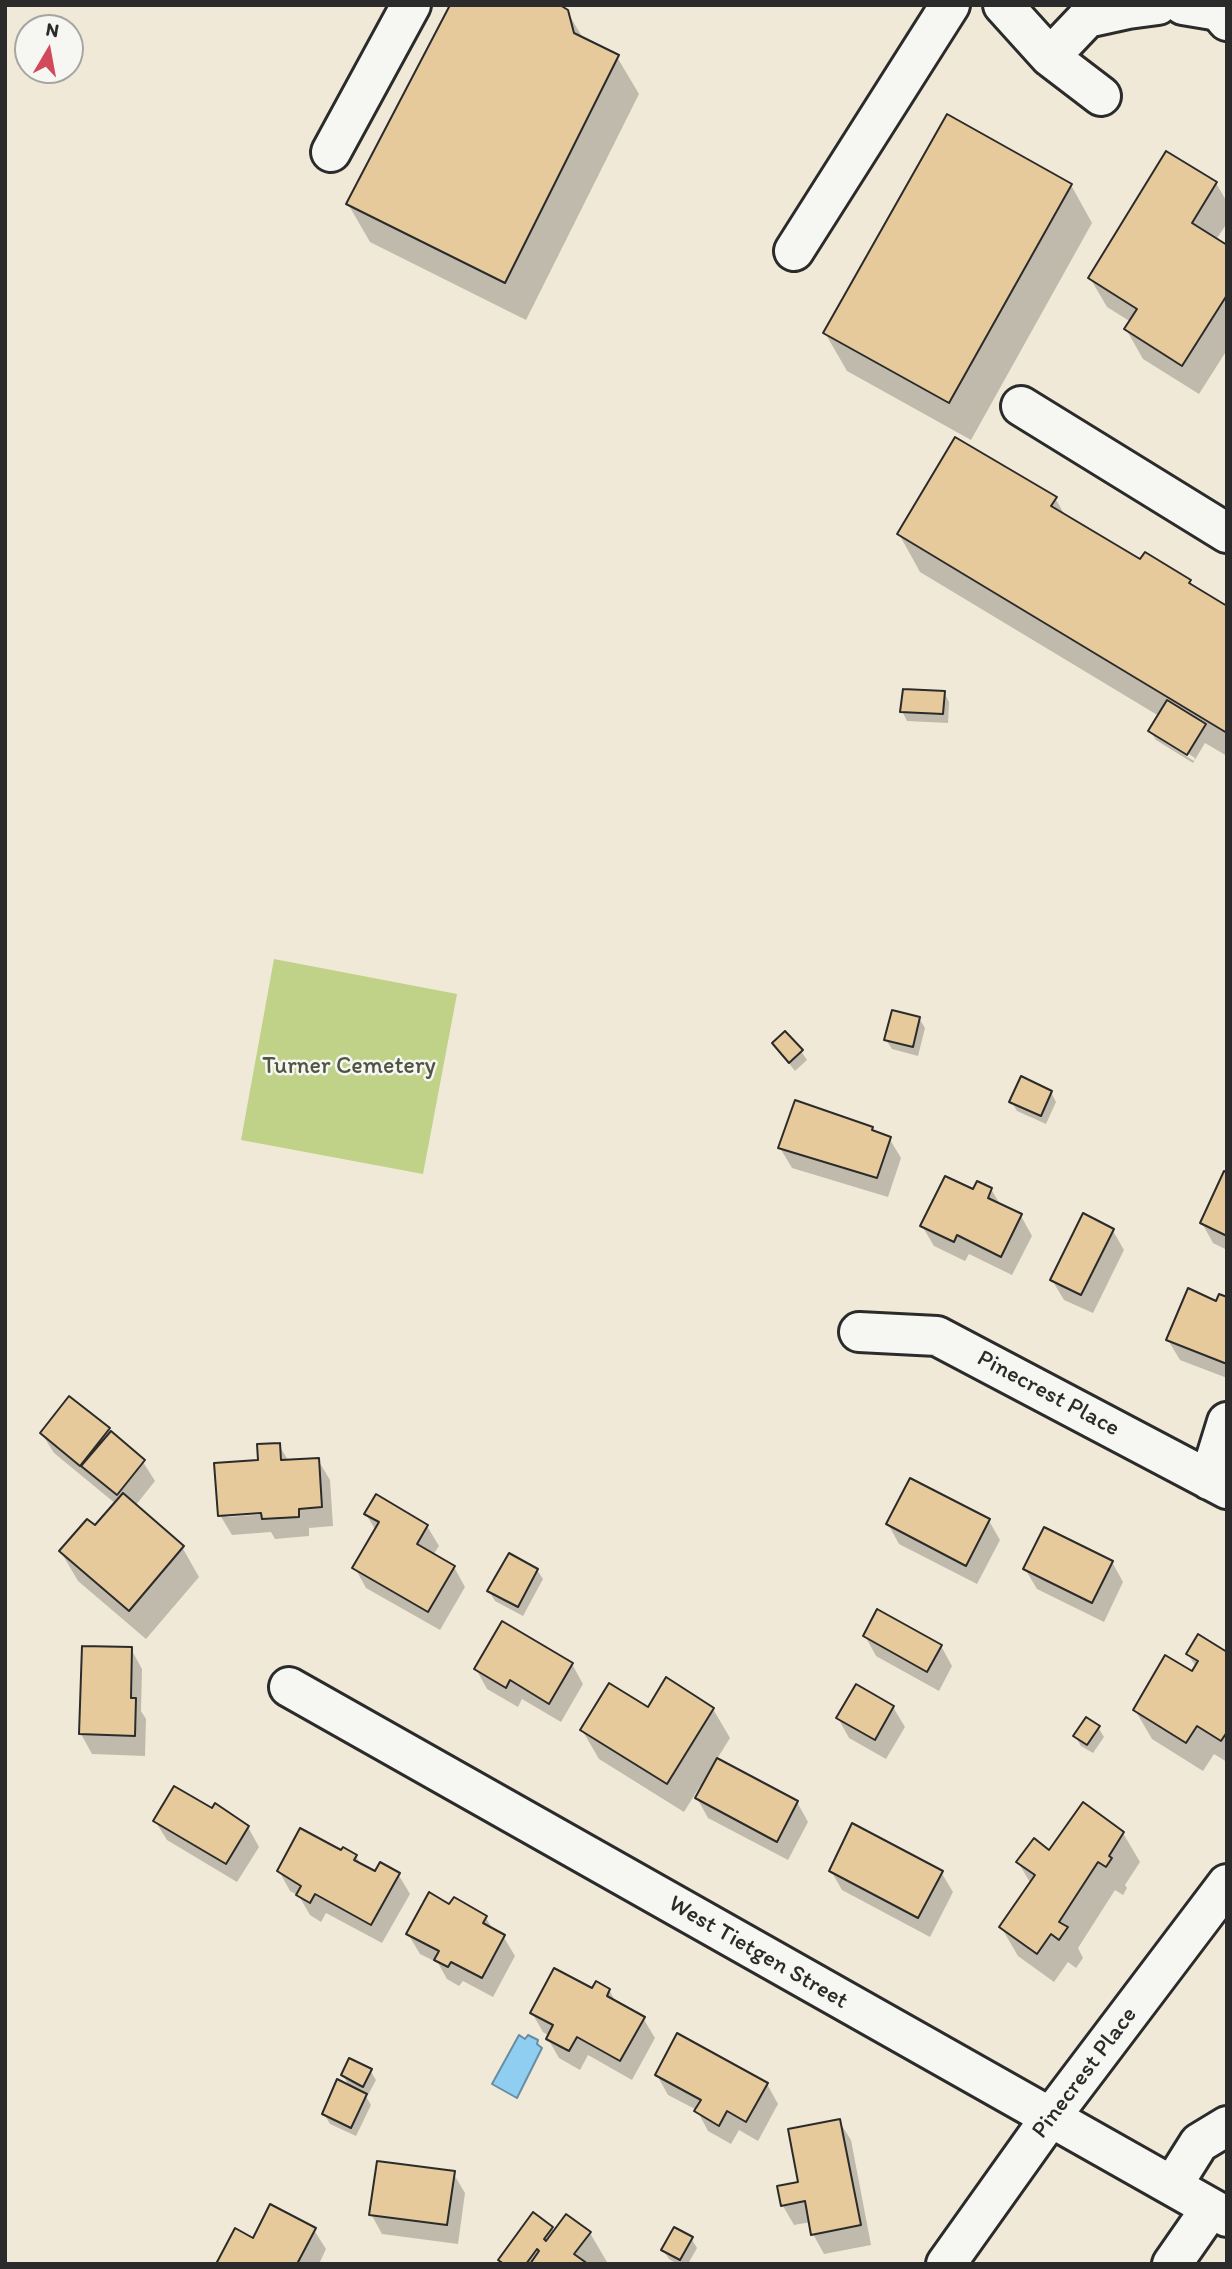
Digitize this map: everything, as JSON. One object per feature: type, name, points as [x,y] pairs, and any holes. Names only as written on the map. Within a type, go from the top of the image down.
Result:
[{"type":"street","points":[[331,152],[411,5]]},
{"type":"street","points":[[794,251],[950,5]]},
{"type":"street","points":[[1003,5],[1050,57],[1101,96]]},
{"type":"street","points":[[1050,57],[1090,12],[1158,5]]},
{"type":"street","points":[[1021,406],[1227,533]]},
{"type":"street","name":"Pinecrest Place","points":[[859,1332],[937,1336],[1218,1484]]},
{"type":"street","points":[[1218,1484],[1227,1422]]},
{"type":"street","name":"West Tietgen Street","points":[[289,1687],[1219,2213]]},
{"type":"street","name":"Pinecrest Place","points":[[946,2264],[1050,2118],[1227,1884]]},
{"type":"street","points":[[1171,2186],[1199,2143],[1227,2126]]},
{"type":"street","points":[[1172,2264],[1219,2213]]},
{"type":"green space","name":"Turner Cemetery","points":[[274,959],[457,994],[423,1174],[241,1140]]},
{"type":"water","points":[[519,2035],[525,2039],[528,2035],[538,2040],[537,2044],[542,2048],[517,2098],[492,2084]]},
{"type":"building","points":[[450,5],[560,5],[568,10],[574,33],[619,55],[505,283],[346,204]]},
{"type":"building","points":[[947,114],[1072,184],[949,403],[823,333]]},
{"type":"building","points":[[1166,151],[1217,182],[1192,223],[1227,245],[1227,295],[1182,366],[1124,329],[1137,309],[1088,278]]},
{"type":"building","points":[[955,437],[1057,497],[1051,506],[1140,559],[1145,552],[1227,606],[1227,733],[897,534]]},
{"type":"building","points":[[903,689],[945,691],[943,714],[900,712]]},
{"type":"building","points":[[1167,700],[1206,724],[1187,755],[1148,731]]},
{"type":"building","points":[[892,1010],[920,1017],[913,1047],[884,1040]]},
{"type":"building","points":[[785,1031],[803,1050],[789,1063],[772,1043]]},
{"type":"building","points":[[1021,1076],[1052,1091],[1041,1116],[1009,1102]]},
{"type":"building","points":[[795,1100],[873,1127],[872,1130],[891,1137],[877,1178],[778,1148]]},
{"type":"building","points":[[1224,1171],[1227,1172],[1227,1236],[1200,1223]]},
{"type":"building","points":[[945,1176],[973,1189],[977,1181],[992,1188],[988,1198],[1022,1214],[1001,1257],[957,1235],[954,1242],[920,1226]]},
{"type":"building","points":[[1083,1213],[1114,1229],[1081,1295],[1050,1280]]},
{"type":"building","points":[[1188,1288],[1216,1301],[1219,1294],[1227,1297],[1227,1364],[1166,1340]]},
{"type":"building","points":[[69,1396],[110,1428],[80,1466],[40,1433]]},
{"type":"building","points":[[111,1431],[145,1460],[117,1495],[81,1466]]},
{"type":"building","points":[[280,1443],[281,1460],[319,1458],[322,1507],[299,1509],[299,1517],[262,1519],[261,1513],[218,1516],[214,1463],[258,1460],[257,1444]]},
{"type":"building","points":[[910,1478],[990,1519],[966,1566],[886,1524]]},
{"type":"building","points":[[123,1493],[184,1546],[129,1611],[59,1551],[87,1519],[95,1525]]},
{"type":"building","points":[[376,1494],[428,1525],[417,1544],[455,1566],[428,1612],[352,1568],[379,1522],[364,1514]]},
{"type":"building","points":[[1044,1527],[1113,1561],[1092,1603],[1023,1569]]},
{"type":"building","points":[[509,1553],[538,1569],[518,1607],[487,1591]]},
{"type":"building","points":[[877,1609],[942,1645],[927,1672],[863,1636]]},
{"type":"building","points":[[502,1621],[573,1663],[549,1704],[510,1680],[506,1688],[474,1669]]},
{"type":"building","points":[[1198,1634],[1227,1652],[1227,1732],[1221,1741],[1197,1726],[1186,1743],[1133,1710],[1165,1655],[1192,1671],[1198,1661],[1186,1654]]},
{"type":"building","points":[[82,1646],[132,1647],[131,1698],[136,1698],[135,1736],[79,1734]]},
{"type":"building","points":[[666,1677],[714,1708],[667,1784],[580,1730],[609,1683],[648,1707]]},
{"type":"building","points":[[856,1684],[894,1706],[875,1740],[836,1718]]},
{"type":"building","points":[[1086,1717],[1100,1726],[1087,1745],[1073,1736]]},
{"type":"building","points":[[717,1758],[798,1801],[777,1842],[695,1798]]},
{"type":"building","points":[[174,1786],[212,1808],[215,1803],[249,1826],[226,1864],[153,1821]]},
{"type":"building","points":[[1083,1802],[1124,1832],[1109,1856],[1112,1858],[1106,1867],[1098,1862],[1059,1922],[1068,1927],[1059,1940],[1051,1934],[1037,1954],[999,1927],[1035,1875],[1016,1862],[1034,1838],[1049,1850]]},
{"type":"building","points":[[852,1823],[943,1871],[918,1918],[829,1871]]},
{"type":"building","points":[[300,1828],[341,1850],[343,1847],[357,1855],[354,1860],[375,1871],[380,1862],[400,1873],[371,1925],[315,1894],[310,1903],[296,1895],[301,1886],[277,1871]]},
{"type":"building","points":[[429,1892],[449,1904],[454,1897],[487,1916],[483,1923],[505,1935],[482,1978],[451,1962],[448,1967],[434,1960],[439,1951],[406,1934]]},
{"type":"building","points":[[554,1968],[592,1988],[596,1981],[610,1989],[607,1996],[645,2017],[620,2061],[577,2037],[569,2051],[546,2039],[553,2025],[530,2013]]},
{"type":"building","points":[[677,2033],[768,2083],[746,2122],[727,2111],[719,2126],[694,2111],[701,2100],[655,2075]]},
{"type":"building","points":[[349,2058],[372,2069],[363,2087],[341,2075]]},
{"type":"building","points":[[337,2079],[367,2094],[351,2128],[322,2114]]},
{"type":"building","points":[[840,2119],[861,2225],[811,2235],[805,2201],[781,2206],[777,2186],[798,2182],[788,2129]]},
{"type":"building","points":[[377,2161],[455,2171],[447,2225],[369,2215]]},
{"type":"building","points":[[270,2204],[316,2228],[297,2264],[216,2264],[235,2228],[253,2238]]},
{"type":"building","points":[[533,2212],[553,2227],[544,2239],[546,2241],[566,2214],[591,2232],[574,2254],[588,2264],[530,2264],[539,2251],[537,2249],[526,2264],[504,2264],[498,2260]]},
{"type":"building","points":[[674,2227],[693,2237],[680,2260],[661,2250]]}]
